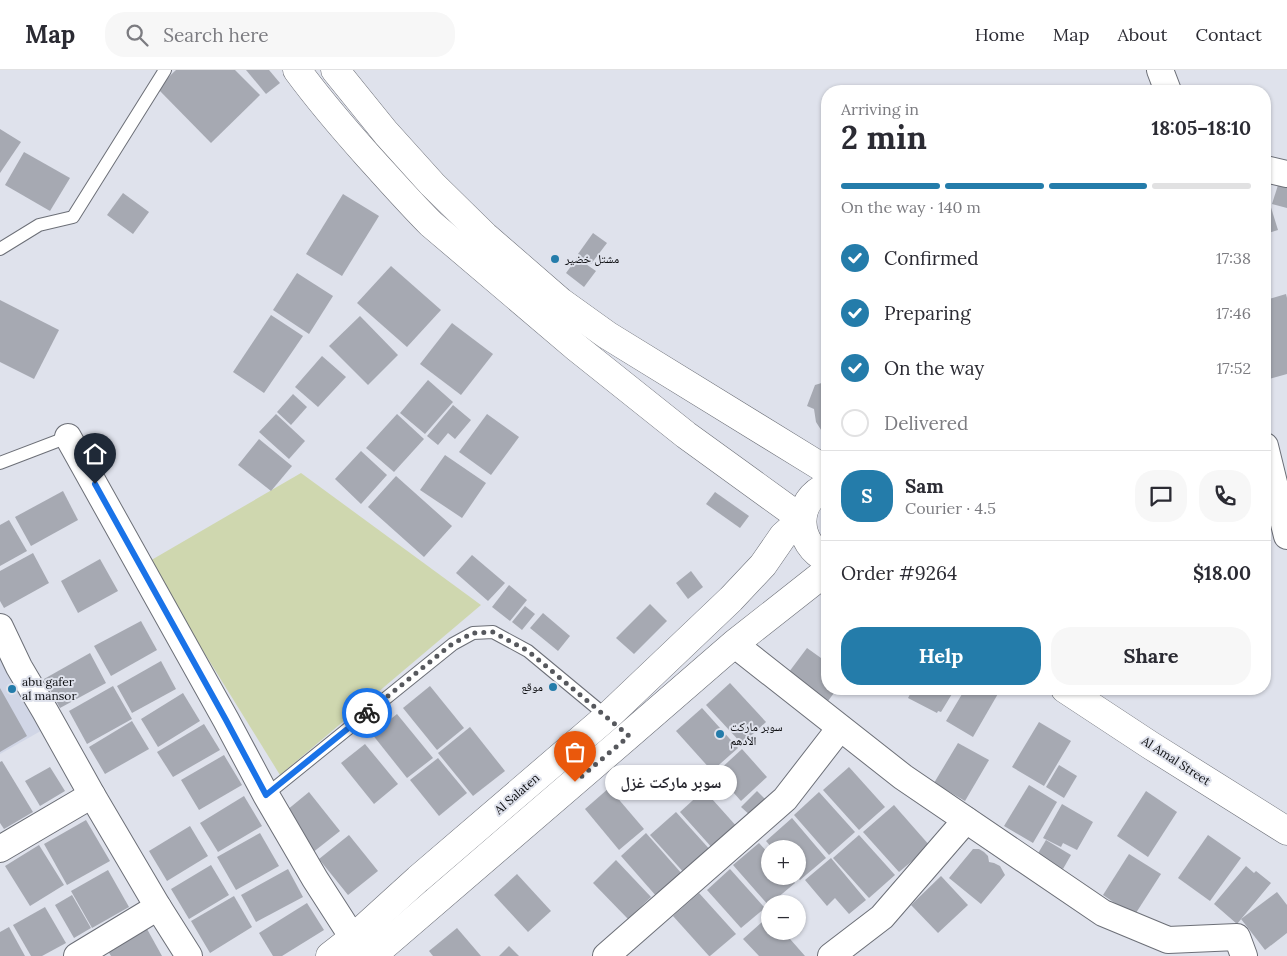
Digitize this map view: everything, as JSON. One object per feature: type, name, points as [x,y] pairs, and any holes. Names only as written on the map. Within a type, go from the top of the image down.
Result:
[{"type":"main road","points":[[297,70],[339,123],[431,224],[577,348],[686,435],[802,519]]},
{"type":"main road","points":[[335,70],[386,133],[432,184],[485,236],[561,302],[607,335],[821,467]]},
{"type":"main road","points":[[821,489],[812,496],[802,519],[803,531],[808,543],[821,555]]},
{"type":"main road","name":"Al Salaten","points":[[362,950],[418,879],[608,716],[731,599],[763,564],[784,536],[802,519]]},
{"type":"main road","name":"Al Salaten","points":[[330,956],[362,950],[629,736],[734,644],[821,576]]},
{"type":"main road","name":"Al Amal Street","points":[[1074,695],[1287,832]]},
{"type":"street","points":[[1160,70],[1166,85]]},
{"type":"street","points":[[1271,170],[1287,174]]},
{"type":"street","points":[[68,437],[314,879],[362,950]]},
{"type":"street","points":[[1271,471],[1287,536]]},
{"type":"street","points":[[0,627],[18,667],[158,907],[189,956]]},
{"type":"street","points":[[734,644],[903,777],[1103,913],[1168,940],[1237,937],[1244,956]]},
{"type":"street","points":[[606,956],[785,799],[840,728]]},
{"type":"street","points":[[0,849],[92,795]]},
{"type":"street","points":[[860,956],[882,917],[966,820]]},
{"type":"street","points":[[76,956],[158,907]]},
{"type":"street","points":[[831,956],[882,917]]},
{"type":"lane","points":[[0,249],[39,225],[73,217],[165,70]]},
{"type":"lane","points":[[0,463],[68,437]]},
{"type":"lane","points":[[266,795],[452,644],[473,633],[493,632],[528,651],[608,716],[629,736]]},
{"type":"shaded area","name":"abu gafer al mansor","points":[[0,650],[46,728],[0,754]]},
{"type":"green space","points":[[301,473],[481,605],[280,775],[148,562]]},
{"type":"building","points":[[176,70],[235,70],[260,95],[211,143],[157,88]]},
{"type":"building","points":[[246,70],[269,70],[280,83],[266,94]]},
{"type":"building","points":[[0,129],[21,142],[0,173]]},
{"type":"building","points":[[24,152],[70,178],[50,211],[5,185]]},
{"type":"building","points":[[1278,185],[1287,188],[1287,208],[1272,204]]},
{"type":"building","points":[[123,193],[149,212],[133,234],[107,215]]},
{"type":"building","points":[[343,194],[379,216],[342,276],[306,254]]},
{"type":"building","points":[[1271,207],[1278,230],[1271,232]]},
{"type":"building","points":[[593,233],[607,243],[591,264],[578,254]]},
{"type":"building","points":[[577,258],[596,271],[584,287],[566,273]]},
{"type":"building","points":[[391,266],[441,310],[407,347],[357,303]]},
{"type":"building","points":[[297,273],[333,296],[309,334],[273,310]]},
{"type":"building","points":[[1286,294],[1287,298],[1287,374],[1271,379],[1271,298]]},
{"type":"building","points":[[0,300],[59,330],[34,379],[0,362]]},
{"type":"building","points":[[271,315],[303,336],[264,393],[233,372]]},
{"type":"building","points":[[360,316],[398,355],[368,385],[329,346]]},
{"type":"building","points":[[452,323],[493,354],[461,395],[420,364]]},
{"type":"building","points":[[322,356],[346,377],[318,407],[295,387]]},
{"type":"building","points":[[428,380],[453,402],[425,434],[400,413]]},
{"type":"building","points":[[821,383],[821,430],[816,422],[814,409],[807,406],[815,385]]},
{"type":"building","points":[[293,394],[307,407],[291,425],[277,412]]},
{"type":"building","points":[[453,405],[471,420],[455,439],[448,433],[438,445],[427,436]]},
{"type":"building","points":[[276,414],[305,441],[289,459],[259,432]]},
{"type":"building","points":[[397,414],[424,439],[394,472],[366,448]]},
{"type":"building","points":[[487,414],[519,437],[491,475],[459,452]]},
{"type":"building","points":[[259,439],[292,466],[271,491],[238,465]]},
{"type":"building","points":[[361,451],[387,475],[361,504],[335,479]]},
{"type":"building","points":[[445,455],[486,483],[462,518],[420,490]]},
{"type":"building","points":[[396,476],[452,526],[424,557],[368,507]]},
{"type":"building","points":[[63,491],[78,520],[31,546],[15,517]]},
{"type":"building","points":[[715,492],[749,516],[740,528],[706,504]]},
{"type":"building","points":[[9,520],[27,551],[0,566],[0,525]]},
{"type":"building","points":[[33,553],[49,583],[4,608],[0,601],[0,571]]},
{"type":"building","points":[[472,555],[505,583],[488,601],[456,573]]},
{"type":"building","points":[[100,559],[118,591],[78,613],[61,581]]},
{"type":"building","points":[[691,571],[703,587],[688,599],[676,583]]},
{"type":"building","points":[[509,585],[527,600],[510,621],[492,607]]},
{"type":"building","points":[[650,604],[667,621],[634,654],[616,638]]},
{"type":"building","points":[[525,606],[535,614],[522,630],[512,622]]},
{"type":"building","points":[[543,613],[570,636],[558,651],[530,628]]},
{"type":"building","points":[[141,621],[157,650],[111,676],[94,646]]},
{"type":"building","points":[[807,648],[821,658],[821,695],[832,695],[822,709],[783,680]]},
{"type":"building","points":[[90,653],[106,683],[60,708],[44,679]]},
{"type":"building","points":[[161,661],[176,689],[132,713],[117,686]]},
{"type":"building","points":[[730,683],[766,722],[742,744],[706,705]]},
{"type":"building","points":[[113,686],[132,719],[87,744],[69,711]]},
{"type":"building","points":[[430,686],[464,728],[437,750],[403,708]]},
{"type":"building","points":[[0,688],[27,736],[0,752]]},
{"type":"building","points":[[183,693],[200,721],[158,747],[141,719]]},
{"type":"building","points":[[910,695],[951,695],[941,712],[938,711],[937,713],[908,698]]},
{"type":"building","points":[[961,695],[997,695],[973,737],[946,721]]},
{"type":"building","points":[[702,708],[738,748],[712,771],[676,731]]},
{"type":"building","points":[[397,714],[433,758],[407,778],[372,734]]},
{"type":"building","points":[[132,721],[149,749],[105,774],[89,747]]},
{"type":"building","points":[[1039,722],[1071,741],[1044,786],[1012,767]]},
{"type":"building","points":[[204,724],[220,750],[173,777],[157,752]]},
{"type":"building","points":[[470,727],[505,771],[473,796],[438,753]]},
{"type":"building","points":[[958,743],[989,760],[965,801],[934,783]]},
{"type":"building","points":[[365,744],[398,784],[374,804],[341,763]]},
{"type":"building","points":[[742,749],[767,777],[741,801],[716,773]]},
{"type":"building","points":[[224,755],[242,785],[199,810],[181,780]]},
{"type":"building","points":[[438,758],[467,793],[439,816],[410,780]]},
{"type":"building","points":[[2,761],[33,812],[4,829],[0,823],[0,762]]},
{"type":"building","points":[[1059,765],[1077,776],[1064,798],[1046,787]]},
{"type":"building","points":[[50,767],[65,791],[40,806],[25,781]]},
{"type":"building","points":[[849,767],[885,807],[859,830],[823,790]]},
{"type":"building","points":[[1029,785],[1057,802],[1033,843],[1004,826]]},
{"type":"building","points":[[609,788],[644,829],[619,850],[585,809]]},
{"type":"building","points":[[704,790],[738,828],[714,850],[680,812]]},
{"type":"building","points":[[757,791],[767,801],[751,816],[741,807]]},
{"type":"building","points":[[1146,791],[1177,812],[1148,857],[1117,836]]},
{"type":"building","points":[[309,792],[340,831],[312,853],[281,815]]},
{"type":"building","points":[[819,792],[855,832],[829,855],[794,815]]},
{"type":"building","points":[[244,796],[262,826],[218,852],[200,823]]},
{"type":"building","points":[[1062,804],[1093,822],[1077,850],[1063,843],[1061,847],[1043,838]]},
{"type":"building","points":[[894,805],[930,846],[899,872],[863,832]]},
{"type":"building","points":[[676,812],[712,852],[686,875],[650,835]]},
{"type":"building","points":[[792,818],[826,858],[806,875],[806,840],[767,840]]},
{"type":"building","points":[[86,820],[110,861],[67,885],[44,844]]},
{"type":"building","points":[[190,826],[208,856],[167,881],[149,851]]},
{"type":"building","points":[[260,833],[279,866],[236,890],[217,857]]},
{"type":"building","points":[[646,833],[682,874],[657,897],[621,856]]},
{"type":"building","points":[[349,835],[378,871],[348,895],[319,859]]},
{"type":"building","points":[[859,835],[895,875],[869,898],[833,858]]},
{"type":"building","points":[[1208,835],[1241,858],[1210,901],[1178,878]]},
{"type":"building","points":[[1046,840],[1071,855],[1063,869],[1037,855]]},
{"type":"building","points":[[759,843],[761,845],[761,885],[793,885],[781,895],[761,895],[761,897],[733,865]]},
{"type":"building","points":[[39,845],[64,885],[30,906],[5,866]]},
{"type":"building","points":[[973,849],[979,849],[984,852],[988,856],[989,862],[1000,866],[1005,875],[981,904],[949,878]]},
{"type":"building","points":[[1129,854],[1161,874],[1134,916],[1103,895]]},
{"type":"building","points":[[831,858],[866,900],[849,914],[835,898],[827,906],[806,879]]},
{"type":"building","points":[[616,860],[651,897],[628,919],[593,883]]},
{"type":"building","points":[[211,865],[229,895],[189,919],[171,889]]},
{"type":"building","points":[[1246,866],[1271,883],[1237,924],[1214,904]]},
{"type":"building","points":[[288,869],[303,897],[256,922],[241,895]]},
{"type":"building","points":[[730,869],[761,904],[761,911],[741,928],[707,890]]},
{"type":"building","points":[[108,870],[129,907],[92,928],[71,891]]},
{"type":"building","points":[[517,874],[551,911],[528,932],[494,895]]},
{"type":"building","points":[[941,876],[968,905],[938,933],[911,905]]},
{"type":"building","points":[[1277,892],[1287,905],[1287,933],[1265,950],[1241,919]]},
{"type":"building","points":[[699,893],[736,934],[710,956],[673,916]]},
{"type":"building","points":[[72,895],[91,928],[74,938],[55,905]]},
{"type":"building","points":[[234,896],[252,927],[210,953],[191,921]]},
{"type":"building","points":[[307,903],[324,930],[282,956],[273,956],[259,933]]},
{"type":"building","points":[[45,907],[66,943],[42,956],[31,956],[13,925]]},
{"type":"building","points":[[761,923],[761,940],[791,940],[805,956],[759,956],[743,939]]},
{"type":"building","points":[[9,927],[25,956],[0,956],[0,932]]},
{"type":"building","points":[[457,928],[481,956],[433,956],[429,951]]},
{"type":"building","points":[[147,929],[162,956],[111,956],[108,951]]},
{"type":"building","points":[[509,946],[519,956],[499,956]]},
{"type":"way so far","points":[[367,713],[452,644],[473,633],[493,632],[528,651],[608,716],[629,736],[575,782]]},
{"type":"place","name":"مشتل خضير","points":[[555,259]]},
{"type":"place","name":"موقع","points":[[553,687]]},
{"type":"place","name":"abu gafer al mansor","points":[[12,689]]},
{"type":"place","name":"سوبر ماركت الأدهم","points":[[720,734]]},
{"type":"place","name":"سوبر ماركت غزل","points":[[575,782]]},
{"type":"route","points":[[95,484],[266,795],[367,713]]}]
